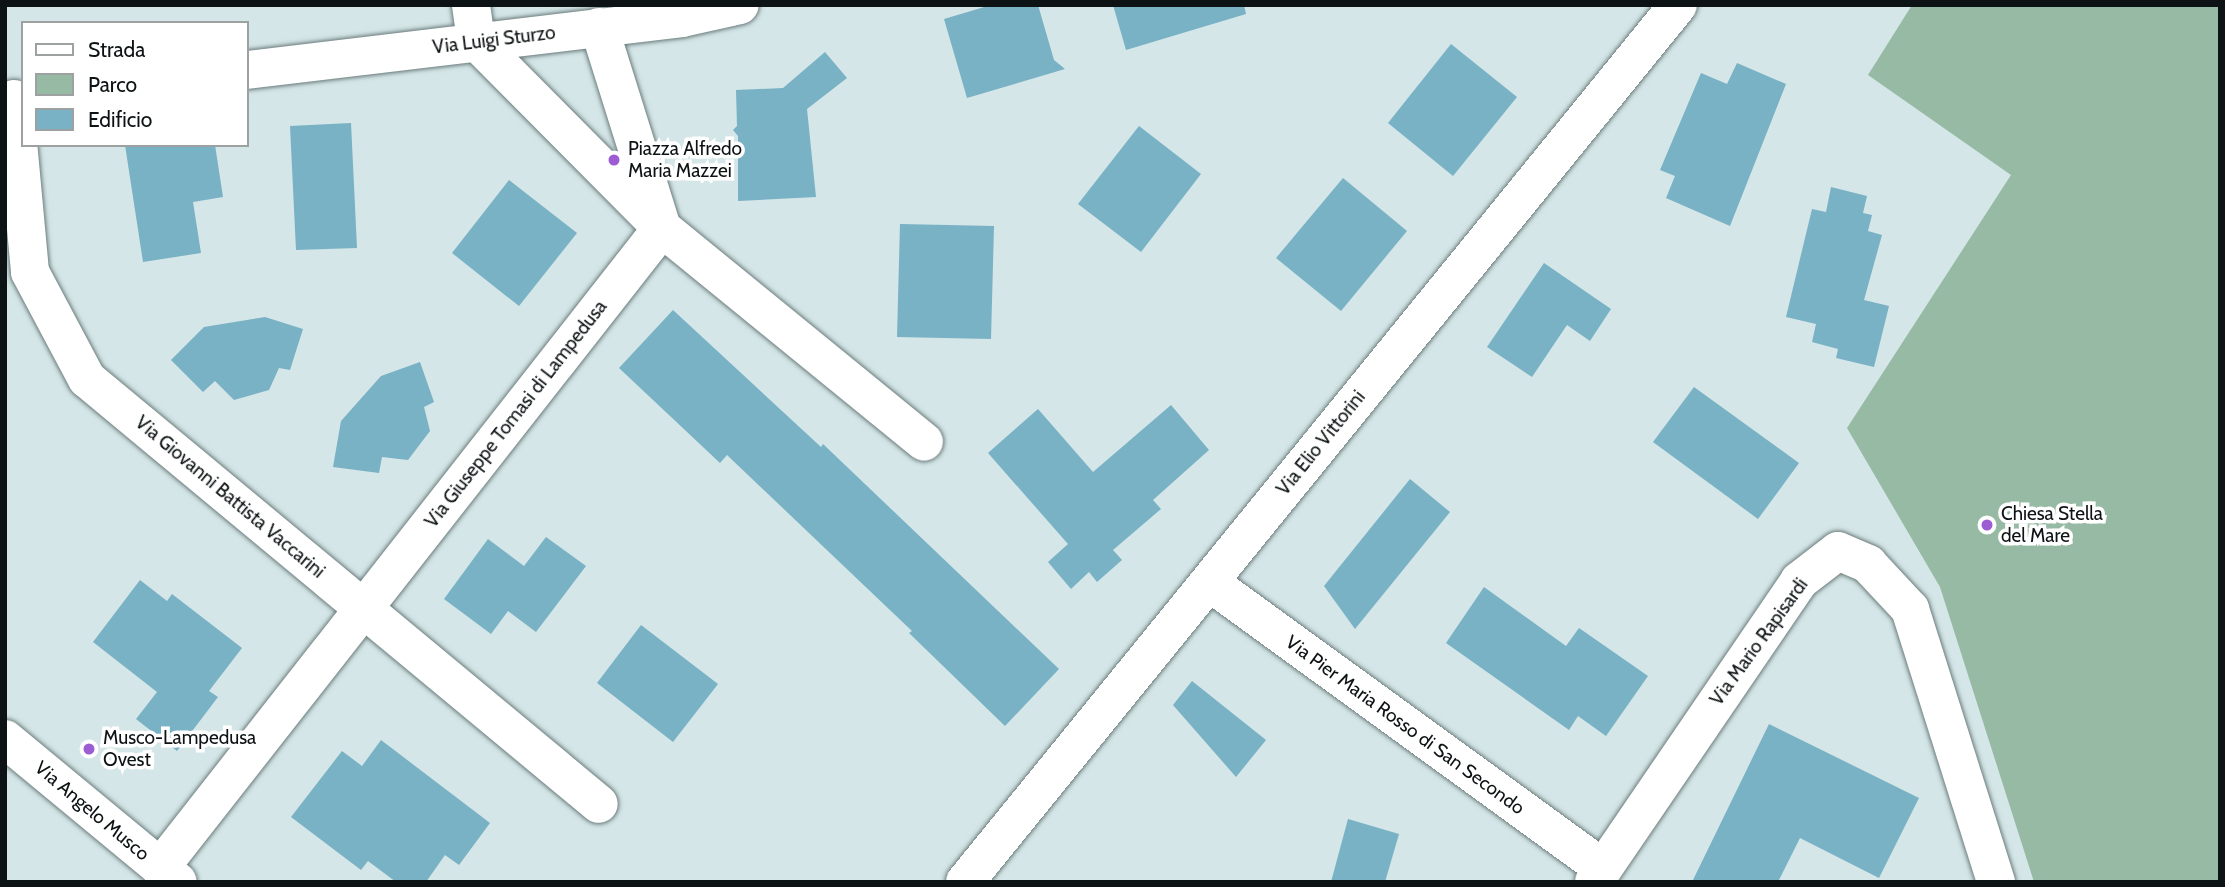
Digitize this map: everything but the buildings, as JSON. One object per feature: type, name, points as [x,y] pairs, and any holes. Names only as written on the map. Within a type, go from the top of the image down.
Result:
[{"type":"street","name":"Via Luigi Sturzo","points":[[248,70],[473,23],[599,27],[682,18],[740,5]]},
{"type":"street","name":"Via Elio Vittorini","points":[[965,882],[1678,5]]},
{"type":"street","points":[[473,23],[662,228],[924,442]]},
{"type":"street","points":[[599,27],[662,228]]},
{"type":"street","name":"Via Giovanni Battista Vaccarini","points":[[14,99],[30,272],[87,379],[599,804]]},
{"type":"street","name":"Via Giuseppe Tomasi di Lampedusa","points":[[169,875],[364,608],[662,228]]},
{"type":"street","name":"Via Mario Rapisardi","points":[[1598,875],[1799,581],[1838,551],[1868,564],[1910,609],[1996,882]]},
{"type":"street","name":"Via Pier Maria Rosso di San Secondo","points":[[1209,582],[1598,875]]},
{"type":"street","name":"Via Angelo Musco","points":[[5,739],[169,875]]},
{"type":"green space","points":[[1912,5],[2220,5],[2220,882],[2034,882],[1940,587],[1847,428],[2011,175],[1868,75]]},
{"type":"place","name":"Piazza Alfredo Maria Mazzei","points":[[614,160]]},
{"type":"place","name":"Chiesa Stella del Mare","points":[[1987,525]]},
{"type":"place","name":"Musco-Lampedusa Ovest","points":[[89,749]]}]
